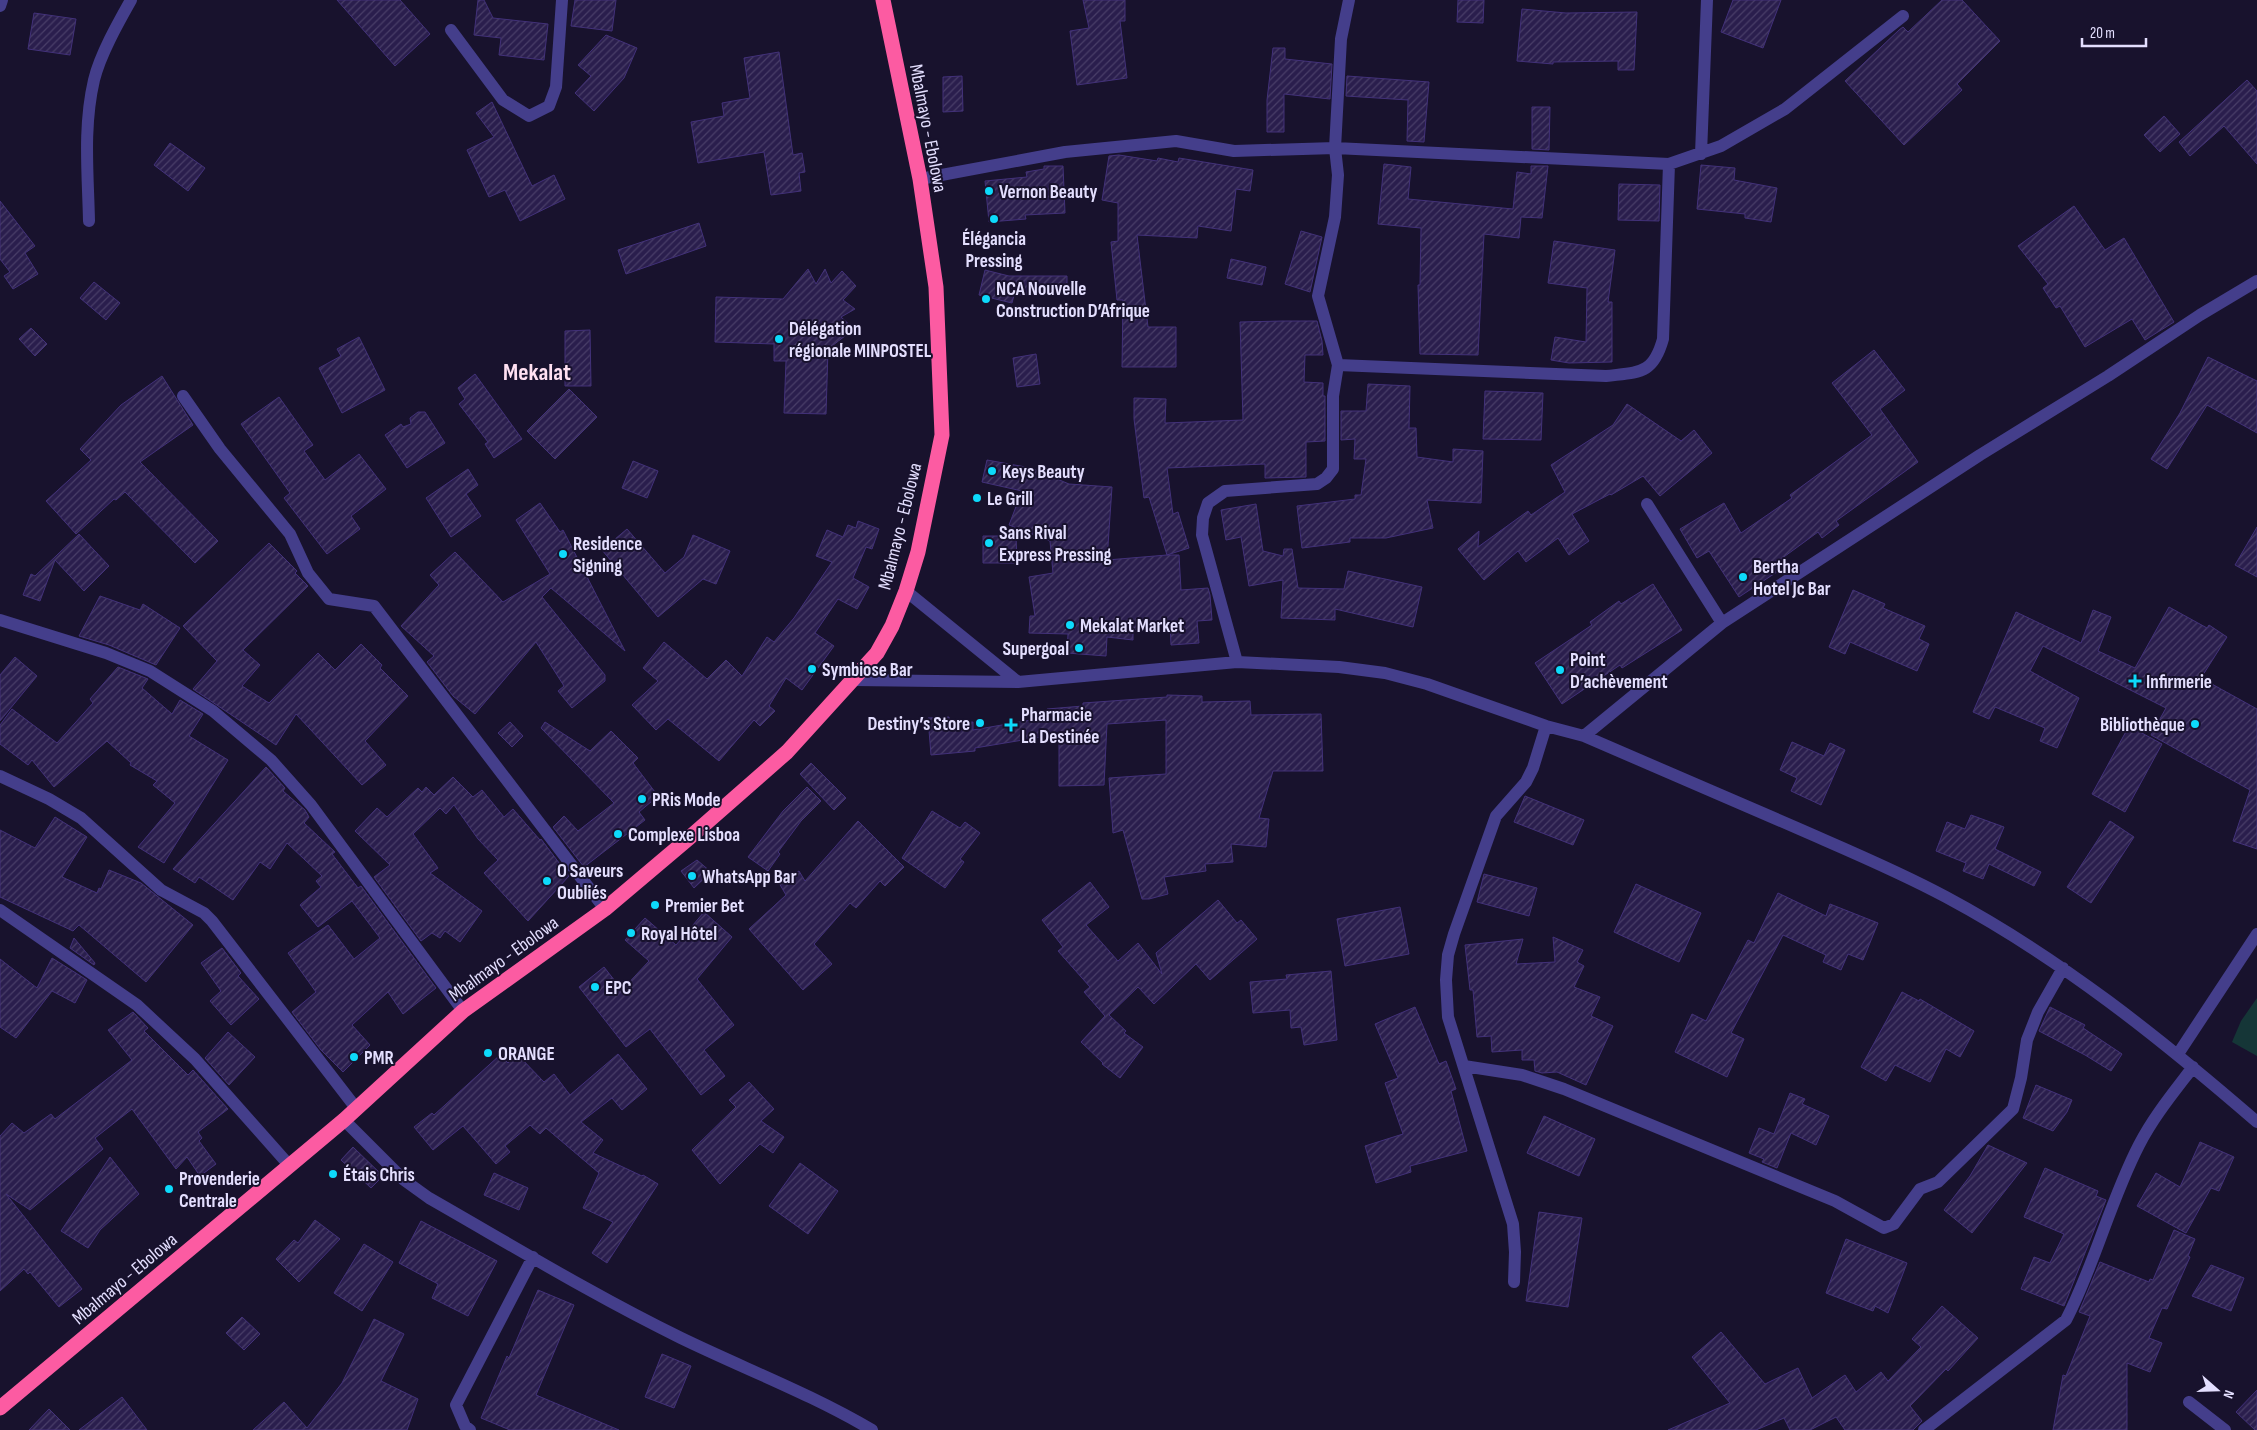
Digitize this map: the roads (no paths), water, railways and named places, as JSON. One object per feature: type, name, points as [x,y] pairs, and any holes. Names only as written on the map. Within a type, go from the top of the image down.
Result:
[{"type":"highway","name":"Mbalmayo - Ebolowa","points":[[0,1408],[344,1120],[463,1011],[604,909],[787,752],[877,653],[892,626],[906,591],[920,543],[942,435],[936,287],[920,179],[883,0]]},
{"type":"street","points":[[0,6],[2,0]]},
{"type":"street","points":[[89,222],[86,132],[94,79],[117,26],[131,0]]},
{"type":"street","points":[[451,30],[504,100],[529,116],[550,106],[556,87],[562,0]]},
{"type":"street","points":[[1237,662],[1202,535],[1202,518],[1208,503],[1225,491],[1317,484],[1326,478],[1333,469],[1333,396],[1338,365],[1318,296],[1335,217],[1338,175],[1335,148],[1341,39],[1349,0]]},
{"type":"street","points":[[1701,154],[1707,0]]},
{"type":"street","points":[[920,179],[1065,152],[1176,140],[1234,151],[1335,148],[1669,164],[1721,146],[1785,109],[1903,16]]},
{"type":"street","points":[[1338,365],[1606,376],[1644,371],[1658,355],[1663,339],[1669,164]]},
{"type":"street","points":[[1584,736],[1722,623],[1980,454],[2108,376],[2200,315],[2257,281]]},
{"type":"street","points":[[183,396],[220,450],[290,534],[308,573],[329,599],[374,606],[604,909]]},
{"type":"street","points":[[1647,504],[1722,623]]},
{"type":"street","points":[[906,591],[1018,682]]},
{"type":"street","points":[[0,620],[106,653],[150,671],[213,711],[271,760],[311,805],[463,1011]]},
{"type":"street","points":[[854,680],[1018,682],[1237,662],[1339,667],[1385,674],[1427,684],[1546,726],[1584,736],[1873,862],[1938,893],[2016,938],[2088,985],[2178,1054],[2257,1122]]},
{"type":"street","points":[[1514,1282],[1515,1252],[1513,1224],[1448,1017],[1446,980],[1448,955],[1454,934],[1496,816],[1526,782],[1534,768],[1546,726]]},
{"type":"street","points":[[0,776],[49,799],[81,818],[161,890],[204,913],[356,1108]]},
{"type":"street","points":[[0,910],[80,963],[137,1005],[195,1060],[289,1165]]},
{"type":"street","points":[[2178,1054],[2257,934]]},
{"type":"street","points":[[1464,1066],[1522,1075],[1564,1088],[1835,1201],[1884,1228],[1894,1224],[1920,1189],[1938,1182],[2013,1109],[2021,1078],[2027,1040],[2038,1012],[2063,968]]},
{"type":"street","points":[[1924,1430],[2066,1320],[2139,1144],[2158,1113],[2193,1067]]},
{"type":"street","points":[[344,1120],[404,1180],[429,1198],[611,1302],[672,1333],[806,1395],[872,1430]]},
{"type":"street","points":[[470,1430],[465,1426],[456,1405],[533,1258]]},
{"type":"street","points":[[2189,1402],[2226,1430]]},
{"type":"place","name":"Vernon Beauty","points":[[989,191]]},
{"type":"place","name":"Élégancia Pressing","points":[[994,219]]},
{"type":"place","name":"NCA Nouvelle Construction D’Afrique","points":[[986,299]]},
{"type":"place","name":"Délégation régionale MINPOSTEL","points":[[779,339]]},
{"type":"place","name":"Keys Beauty","points":[[992,471]]},
{"type":"place","name":"Le Grill","points":[[977,498]]},
{"type":"place","name":"Sans Rival Express Pressing","points":[[989,543]]},
{"type":"place","name":"Residence Signing","points":[[563,554]]},
{"type":"place","name":"Bertha Hotel Jc Bar","points":[[1743,577]]},
{"type":"place","name":"Mekalat Market","points":[[1070,625]]},
{"type":"place","name":"Supergoal","points":[[1079,648]]},
{"type":"place","name":"Symbiose Bar","points":[[812,669]]},
{"type":"place","name":"Point D’achèvement","points":[[1560,670]]},
{"type":"place","name":"Infirmerie","points":[[2135,681]]},
{"type":"place","name":"Destiny’s Store","points":[[980,723]]},
{"type":"place","name":"Bibliothèque","points":[[2195,724]]},
{"type":"place","name":"Pharmacie La Destinée","points":[[1011,725]]},
{"type":"place","name":"PRis Mode","points":[[642,799]]},
{"type":"place","name":"Complexe Lisboa","points":[[618,834]]},
{"type":"place","name":"WhatsApp Bar","points":[[692,876]]},
{"type":"place","name":"O Saveurs Oubliés","points":[[547,881]]},
{"type":"place","name":"Premier Bet","points":[[655,905]]},
{"type":"place","name":"Royal Hôtel","points":[[631,933]]},
{"type":"place","name":"EPC","points":[[595,987]]},
{"type":"place","name":"ORANGE","points":[[488,1053]]},
{"type":"place","name":"PMR","points":[[354,1057]]},
{"type":"place","name":"Étais Chris","points":[[333,1174]]},
{"type":"place","name":"Provenderie Centrale","points":[[169,1189]]},
{"type":"district","name":"Mekalat","points":[[537,372]]}]
